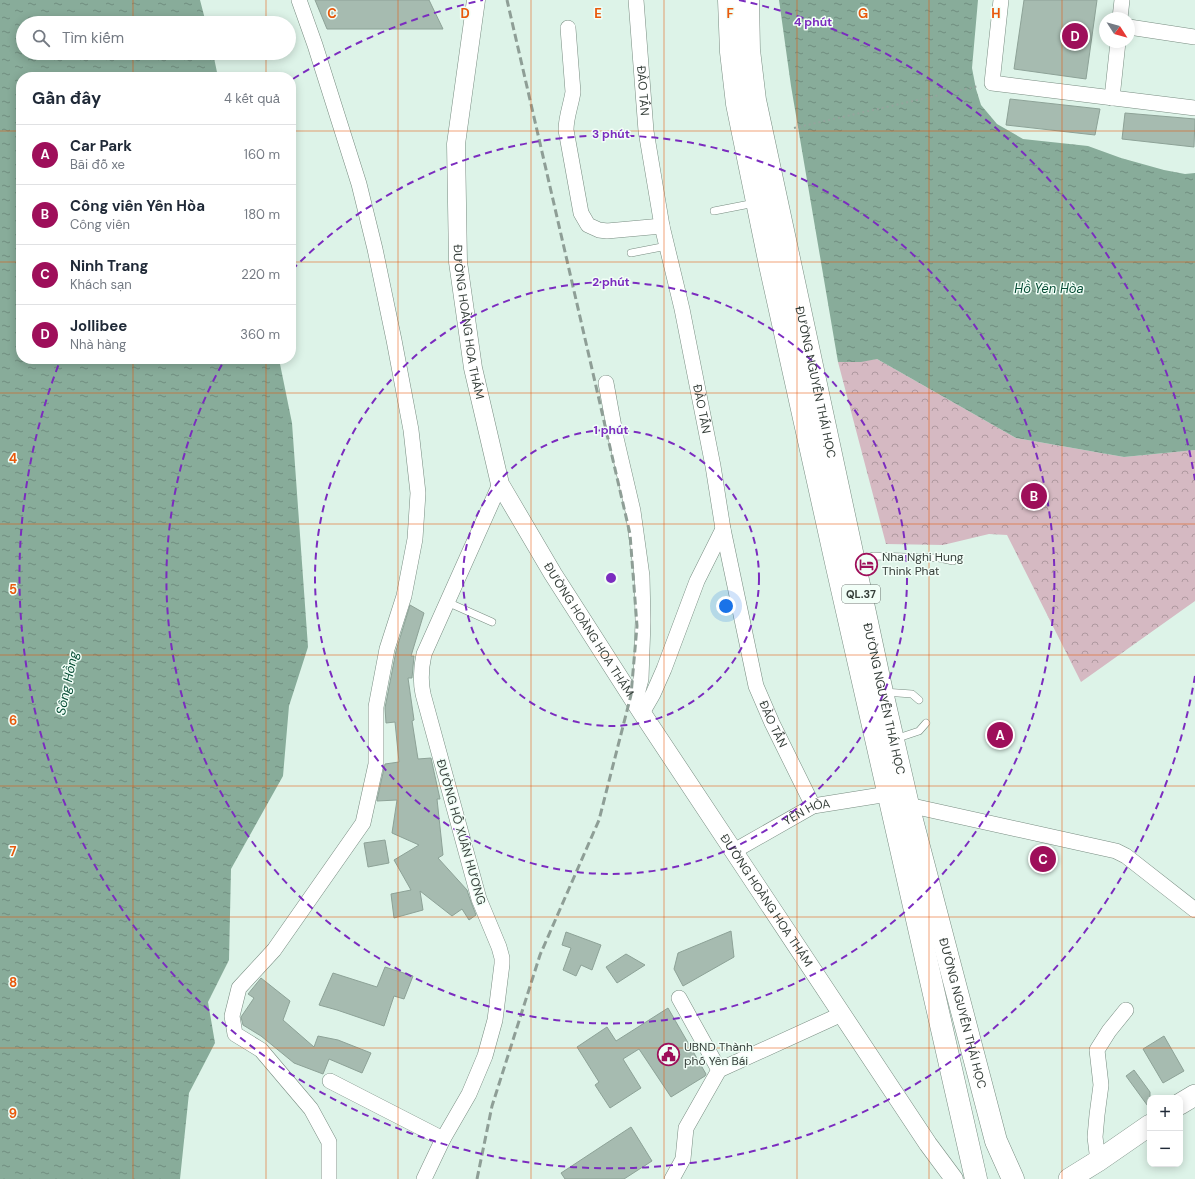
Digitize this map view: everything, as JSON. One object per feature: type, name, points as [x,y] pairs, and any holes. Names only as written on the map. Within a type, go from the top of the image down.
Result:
[{"type":"main road","name":"ĐƯỜNG NGUYỄN THÁI HỌC","points":[[729,0],[731,52],[737,104],[757,202],[845,565],[882,692],[908,805],[996,1141],[1013,1179]]},
{"type":"main road","name":"ĐƯỜNG NGUYỄN THÁI HỌC","points":[[748,0],[749,50],[755,100],[888,794],[976,1179]]},
{"type":"main road","points":[[1183,1102],[1195,1095]]},
{"type":"main road","points":[[1069,1179],[1147,1127]]},
{"type":"street","points":[[299,0],[315,45],[363,198],[394,340],[411,430],[418,493],[415,539],[404,596],[387,649],[376,706],[376,764],[363,823],[274,950],[239,988],[232,1016],[235,1034],[261,1050],[311,1109],[329,1142],[329,1179]]},
{"type":"street","name":"ĐƯỜNG HOÀNG HOA THÁM","points":[[476,0],[456,144],[458,262],[473,368],[500,484],[553,574],[639,708],[928,1144],[954,1179]]},
{"type":"street","name":"ĐÀO TẤN","points":[[636,0],[646,131],[662,226],[682,309],[713,466],[723,529],[756,686],[772,723],[813,806]]},
{"type":"street","points":[[1001,0],[992,83],[1195,108]]},
{"type":"street","points":[[1121,12],[1122,0]]},
{"type":"street","points":[[568,28],[573,92],[566,120],[566,130],[581,213],[588,225],[598,230],[607,231],[662,226]]},
{"type":"street","points":[[1135,28],[1195,37]]},
{"type":"street","points":[[1112,98],[1117,48]]},
{"type":"street","points":[[606,383],[616,438],[633,511],[642,576],[643,621],[639,708]]},
{"type":"street","name":"ĐƯỜNG HỒ XUÂN HƯƠNG","points":[[424,1179],[443,1140],[469,1094],[485,1056],[495,1020],[502,958],[499,947],[479,899],[421,685],[422,665],[424,654],[500,484]]},
{"type":"street","points":[[639,708],[653,694],[697,581],[723,529]]},
{"type":"street","name":"YÊN HÒA","points":[[734,851],[813,806],[888,794]]},
{"type":"street","points":[[908,805],[1116,851],[1126,856],[1195,910]]},
{"type":"street","points":[[679,998],[719,1070]]},
{"type":"street","points":[[1098,1161],[1096,1137],[1101,1085],[1097,1050],[1109,1031],[1126,1010]]},
{"type":"street","points":[[672,1179],[683,1159],[686,1128],[719,1070],[842,1014]]},
{"type":"street","points":[[330,1081],[443,1140]]},
{"type":"lane","points":[[714,211],[757,202]]},
{"type":"lane","points":[[631,253],[667,246]]},
{"type":"lane","points":[[845,565],[873,556],[939,558],[953,561]]},
{"type":"lane","points":[[447,602],[492,622]]},
{"type":"lane","points":[[882,692],[912,694],[919,700]]},
{"type":"lane","points":[[894,740],[919,731],[926,723]]},
{"type":"path","points":[[794,128],[992,83]]},
{"type":"green space","points":[[877,359],[1016,438],[1124,457],[1195,450],[1195,601],[1081,682],[1007,535],[989,534],[943,545],[886,544],[838,362]]},
{"type":"water","name":"Sông Hồng","points":[[0,0],[200,0],[204,16],[16,16],[16,60],[214,60],[217,72],[16,72],[16,364],[280,364],[292,423],[308,647],[289,706],[283,776],[231,869],[229,960],[208,1002],[215,1043],[189,1093],[180,1179],[0,1179]]},
{"type":"water","name":"Hồ Yên Hòa","points":[[779,0],[978,0],[972,68],[981,105],[997,124],[1023,139],[1088,146],[1121,158],[1164,170],[1185,174],[1195,173],[1195,450],[1124,457],[1016,438],[877,359],[861,362],[838,362],[791,86]]},
{"type":"building","points":[[315,0],[429,0],[443,29],[327,29]]},
{"type":"building","points":[[1024,0],[1097,0],[1086,79],[1014,69]]},
{"type":"building","points":[[1010,99],[1100,109],[1095,135],[1006,125]]},
{"type":"building","points":[[1125,113],[1195,119],[1194,147],[1122,139]]},
{"type":"building","points":[[410,605],[424,613],[411,656],[414,656],[412,678],[408,678],[414,720],[412,721],[418,759],[431,758],[440,799],[437,799],[443,855],[438,858],[467,890],[476,915],[469,920],[462,909],[452,916],[420,891],[423,910],[394,918],[391,894],[411,890],[394,860],[419,845],[392,833],[397,800],[377,800],[385,764],[399,762],[395,722],[386,723],[385,708],[396,651]]},
{"type":"building","points":[[385,840],[389,863],[368,867],[364,843]]},
{"type":"building","points":[[731,931],[734,957],[683,986],[674,969],[678,953]]},
{"type":"building","points":[[566,932],[601,945],[592,970],[581,965],[576,976],[563,970],[571,948],[562,945]]},
{"type":"building","points":[[626,954],[645,965],[617,983],[606,967]]},
{"type":"building","points":[[385,967],[413,976],[404,999],[394,996],[384,1026],[319,1005],[333,973],[377,987]]},
{"type":"building","points":[[261,978],[290,1001],[283,1020],[314,1047],[318,1036],[338,1040],[371,1053],[362,1073],[329,1059],[323,1074],[294,1063],[261,1036],[243,1025],[241,1017],[254,998],[248,994]]},
{"type":"building","points":[[668,1008],[706,1074],[705,1076],[671,1097],[639,1049],[623,1059],[641,1088],[610,1108],[595,1085],[599,1082],[577,1047],[607,1027],[616,1041]]},
{"type":"building","points":[[1164,1036],[1184,1071],[1163,1083],[1143,1049]]},
{"type":"building","points":[[1134,1070],[1150,1092],[1150,1095],[1147,1095],[1147,1105],[1126,1076]]},
{"type":"building","points":[[631,1127],[652,1161],[624,1179],[565,1179],[561,1173]]},
{"type":"railway","points":[[477,1179],[492,1106],[540,955],[599,820],[631,695],[637,626],[630,534],[507,0]]},
{"type":"place","name":"Jollibee","points":[[1075,36]]},
{"type":"place","name":"Công viên Yên Hòa","points":[[1034,496]]},
{"type":"place","name":"Nha Nghi Hung Think Phat","points":[[866,564]]},
{"type":"place","name":"Car Park","points":[[1000,735]]},
{"type":"place","name":"Ninh Trang","points":[[1043,859]]},
{"type":"place","name":"UBND Thành phố Yên Bái","points":[[669,1054]]}]
